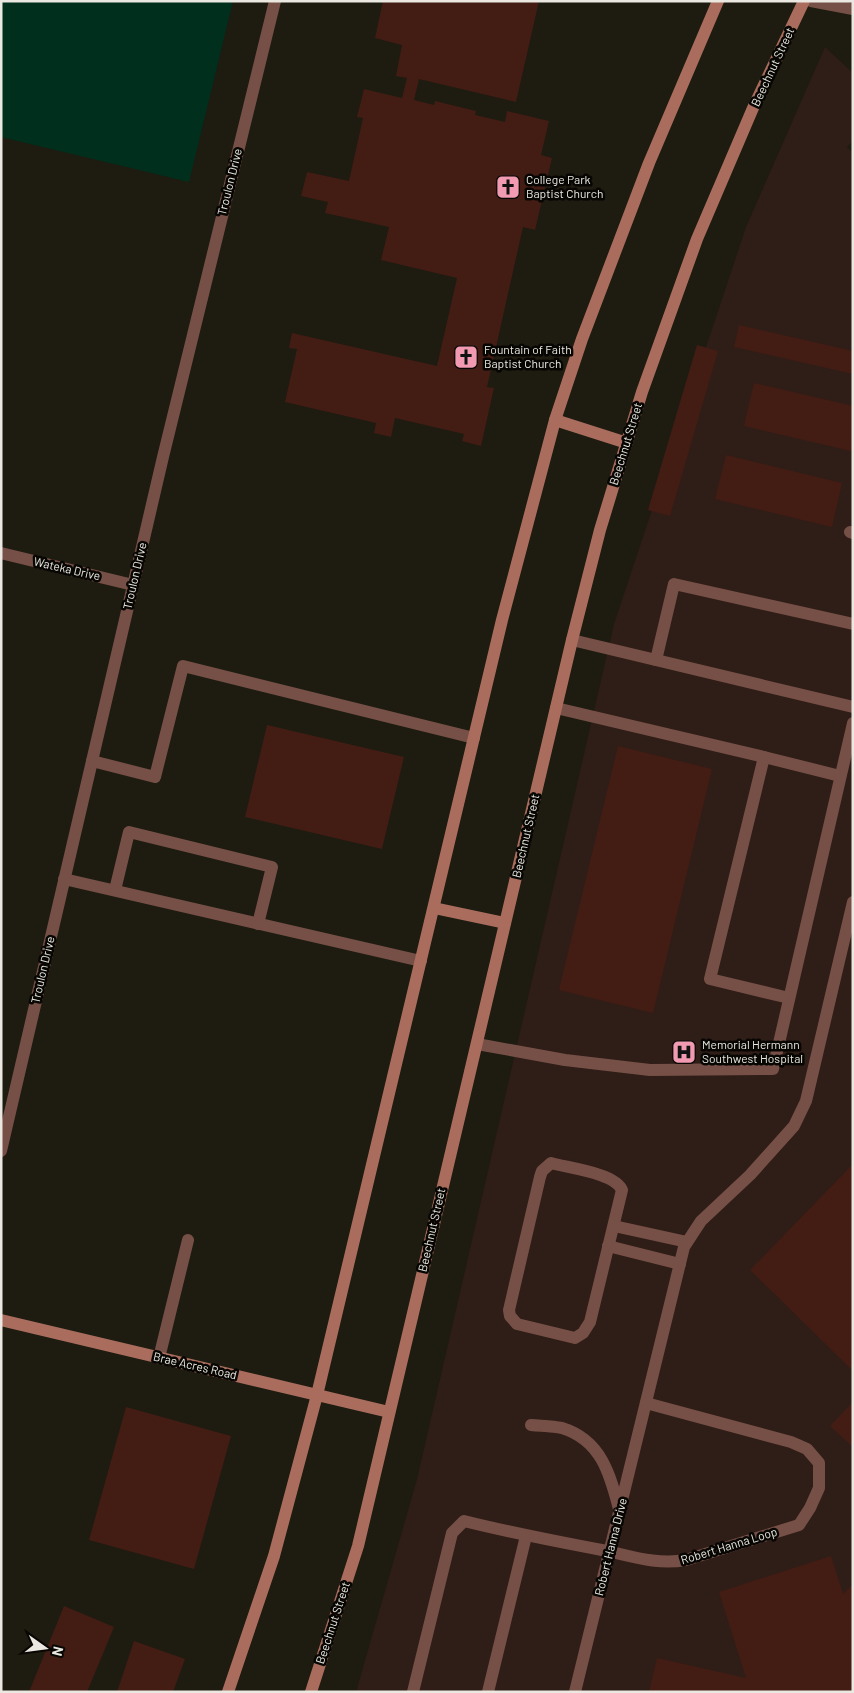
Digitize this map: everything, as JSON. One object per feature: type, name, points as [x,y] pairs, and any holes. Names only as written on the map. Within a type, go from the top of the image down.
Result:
[{"type":"main road","points":[[228,1692],[274,1556],[317,1395],[504,611],[555,420],[586,330],[649,163],[718,1]]},
{"type":"main road","name":"Beechnut Street","points":[[311,1692],[358,1546],[572,640],[600,530],[642,392],[698,238],[753,108],[804,1]]},
{"type":"main road","points":[[555,420],[626,443]]},
{"type":"main road","points":[[434,908],[506,923]]},
{"type":"main road","name":"Brae Acres Road","points":[[1,1320],[389,1412]]},
{"type":"street","name":"Troulon Drive","points":[[1,1151],[162,457],[275,1]]},
{"type":"street","points":[[812,1],[853,9]]},
{"type":"street","name":"Wateka Drive","points":[[1,553],[133,585]]},
{"type":"street","points":[[656,660],[674,584],[853,624]]},
{"type":"street","points":[[572,640],[853,707]]},
{"type":"street","points":[[92,761],[156,777],[183,666],[474,738]]},
{"type":"street","points":[[556,708],[840,776]]},
{"type":"street","points":[[477,1044],[565,1060],[650,1070],[773,1069],[853,724]]},
{"type":"street","points":[[764,757],[710,979],[790,998]]},
{"type":"street","points":[[115,890],[129,832],[272,867],[258,924]]},
{"type":"street","points":[[64,879],[421,961]]},
{"type":"street","name":"Robert Hanna Drive","points":[[575,1692],[684,1247],[701,1221],[750,1175],[794,1126],[806,1101],[853,902]]},
{"type":"street","points":[[551,1163],[609,1178],[620,1185],[622,1190],[614,1226],[590,1322],[583,1333],[575,1338],[518,1324],[510,1316],[509,1310],[540,1177],[542,1171],[547,1166],[551,1163]]},
{"type":"street","points":[[614,1226],[687,1242]]},
{"type":"street","points":[[159,1358],[188,1240]]},
{"type":"street","points":[[608,1246],[680,1264]]},
{"type":"street","name":"Robert Hanna Loop","points":[[413,1692],[452,1534],[464,1521],[648,1561],[672,1563],[799,1525],[810,1508],[818,1488],[819,1464],[807,1449],[791,1442],[646,1403]]},
{"type":"street","points":[[531,1425],[562,1428],[581,1438],[598,1453],[610,1475],[620,1511]]},
{"type":"street","points":[[488,1692],[526,1536]]},
{"type":"shaded area","name":"Memorial Hermann Southwest Hospital","points":[[825,47],[853,73],[853,141],[847,147],[853,153],[853,1692],[356,1692],[417,1479],[614,624],[746,227]]},
{"type":"green space","points":[[1,1],[233,1],[189,182],[1,137]]},
{"type":"building","points":[[383,1],[539,1],[516,102],[419,79],[414,100],[434,105],[435,101],[476,111],[475,115],[505,122],[507,111],[549,121],[541,155],[552,158],[535,230],[523,227],[487,387],[494,388],[481,446],[462,441],[464,434],[395,418],[391,437],[374,433],[376,423],[285,402],[297,349],[289,348],[292,333],[437,366],[457,278],[381,260],[389,227],[325,213],[328,202],[301,196],[307,172],[349,181],[363,118],[357,117],[364,89],[402,98],[407,78],[396,76],[402,45],[375,38]]},
{"type":"building","points":[[739,325],[853,351],[853,374],[734,347]]},
{"type":"building","points":[[697,345],[718,351],[670,516],[648,510]]},
{"type":"building","points":[[754,383],[853,406],[853,443],[851,451],[744,426]]},
{"type":"building","points":[[726,455],[842,483],[832,527],[715,499]]},
{"type":"building","points":[[267,725],[404,757],[382,849],[245,817]]},
{"type":"building","points":[[618,746],[712,769],[653,1013],[559,990]]},
{"type":"building","points":[[853,1164],[853,1371],[750,1270]]},
{"type":"building","points":[[853,1402],[853,1447],[830,1426]]},
{"type":"building","points":[[126,1407],[231,1436],[194,1569],[89,1540]]},
{"type":"building","points":[[831,1556],[843,1594],[853,1584],[853,1692],[649,1692],[657,1658],[746,1678],[719,1592]]},
{"type":"building","points":[[64,1606],[114,1627],[87,1692],[29,1692]]},
{"type":"building","points":[[134,1641],[185,1659],[173,1692],[117,1692]]},
{"type":"place","name":"College Park Baptist Church","points":[[508,187]]},
{"type":"place","name":"Fountain of Faith Baptist Church","points":[[466,357]]},
{"type":"place","name":"Memorial Hermann Southwest Hospital","points":[[684,1052]]}]
